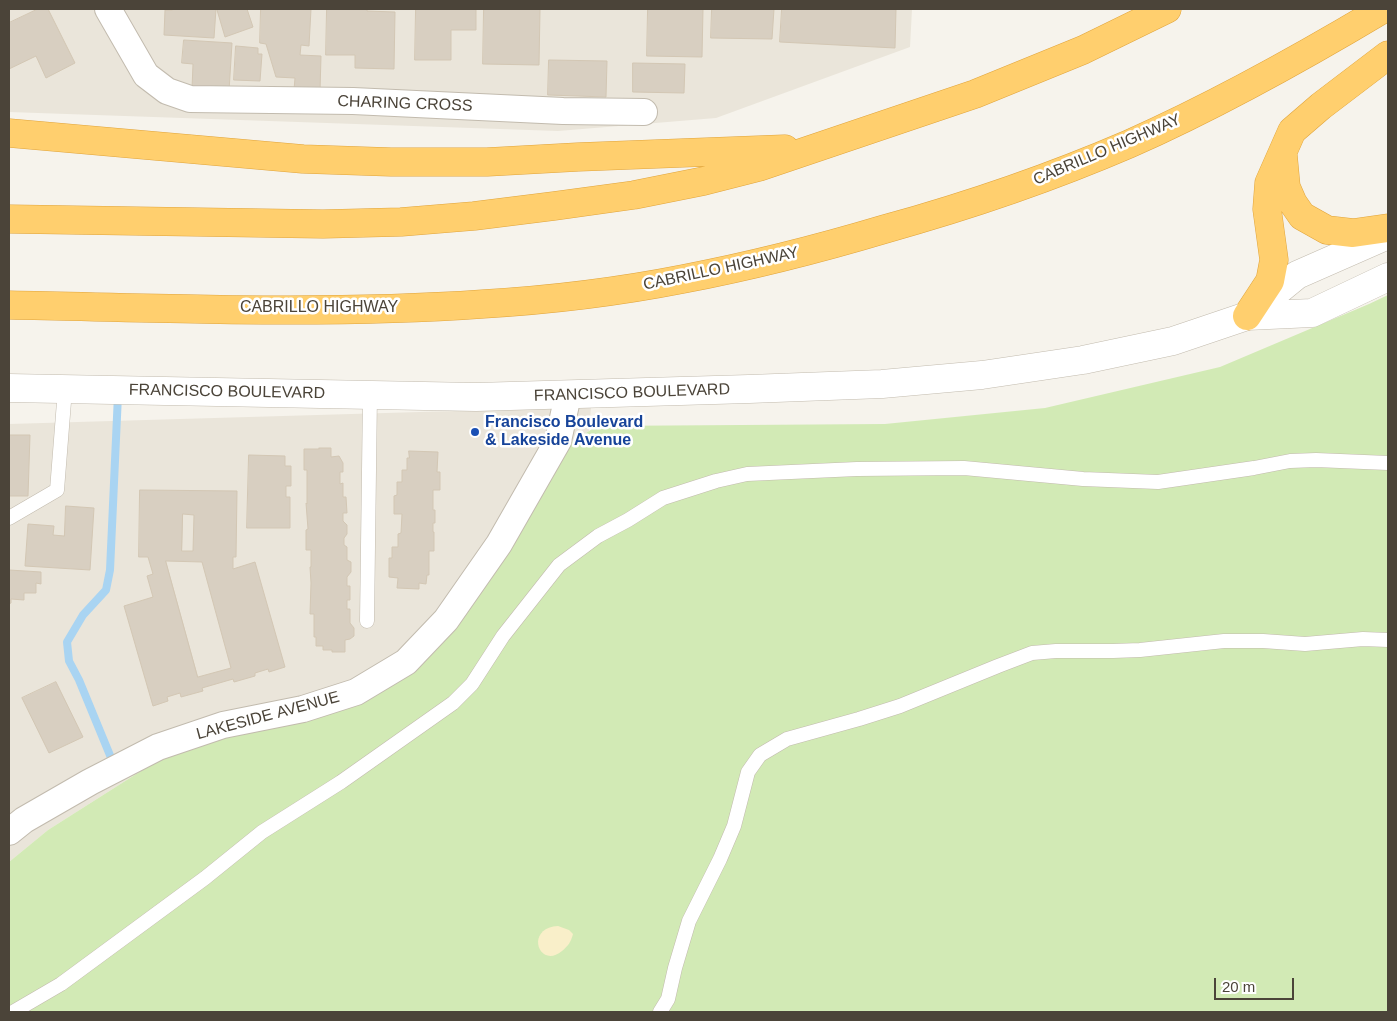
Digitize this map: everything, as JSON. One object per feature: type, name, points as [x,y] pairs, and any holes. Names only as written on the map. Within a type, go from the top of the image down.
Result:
[{"type":"highway","points":[[9,219],[323,224],[401,222],[474,216],[634,195],[759,167],[975,94],[1083,50],[1168,9]]},
{"type":"highway","name":"CABRILLO HIGHWAY","points":[[9,305],[318,310],[397,309],[553,298],[620,290],[683,279],[836,243],[935,215],[1041,179],[1126,145],[1234,93],[1383,9]]},
{"type":"highway","points":[[1247,316],[1270,281],[1274,260],[1267,209],[1269,183],[1292,131],[1321,106],[1388,55]]},
{"type":"highway","points":[[9,133],[303,159],[391,162],[487,162],[816,147]]},
{"type":"highway","points":[[1283,151],[1286,187],[1302,216],[1327,230],[1353,232],[1388,228]]},
{"type":"street","name":"CHARING CROSS","points":[[108,9],[146,75],[167,91],[190,99],[353,101],[563,111],[644,112]]},
{"type":"street","name":"FRANCISCO BOULEVARD","points":[[1247,316],[1296,275],[1388,235]]},
{"type":"street","name":"FRANCISCO BOULEVARD","points":[[9,388],[476,397],[873,384],[982,375],[1083,360],[1173,341],[1247,316],[1312,313],[1388,277]]},
{"type":"street","name":"LAKESIDE AVENUE","points":[[9,832],[24,820],[158,747],[224,725],[303,709],[356,692],[406,662],[446,620],[499,544],[558,441],[568,395]]},
{"type":"lane","points":[[9,518],[56,490],[65,389]]},
{"type":"lane","points":[[366,621],[370,395]]},
{"type":"lane","points":[[13,1012],[61,984],[205,878],[262,832],[341,782],[453,703],[472,684],[504,636],[559,565],[598,536],[663,498],[716,481],[747,474],[766,473],[876,468],[964,468],[1083,480],[1158,482],[1290,461],[1316,460],[1388,463]]},
{"type":"lane","points":[[660,1012],[668,999],[689,921],[734,826],[748,772],[760,755],[788,739],[900,706],[1032,654],[1056,651],[1140,650],[1224,642],[1263,641],[1304,644],[1364,638],[1388,640]]},
{"type":"shaded area","points":[[9,9],[912,9],[910,47],[716,118],[558,131],[9,112]]},
{"type":"shaded area","points":[[591,407],[589,431],[567,445],[412,670],[163,757],[48,830],[9,862],[9,424]]},
{"type":"green space","points":[[1388,295],[1388,1012],[9,1012],[9,862],[48,830],[163,757],[412,670],[567,445],[597,426],[885,424],[1045,408],[1220,367]]},
{"type":"sand","points":[[558,926],[569,930],[573,934],[568,946],[562,951],[554,955],[547,955],[542,952],[538,940],[541,933],[547,928]]},
{"type":"building","points":[[38,9],[48,9],[75,63],[46,78],[36,56],[9,69],[9,23]]},
{"type":"building","points":[[216,9],[214,38],[164,35],[165,10]]},
{"type":"building","points":[[247,9],[253,27],[225,37],[217,10]]},
{"type":"building","points":[[261,9],[311,9],[309,46],[301,45],[300,55],[321,56],[320,91],[294,90],[295,78],[276,77],[266,44],[260,43]]},
{"type":"building","points":[[327,9],[367,9],[367,11],[395,12],[394,69],[355,68],[355,55],[326,55]]},
{"type":"building","points":[[416,9],[476,9],[476,30],[451,30],[451,60],[415,60]]},
{"type":"building","points":[[484,9],[540,9],[539,65],[483,64]]},
{"type":"building","points":[[648,9],[703,9],[702,57],[647,56]]},
{"type":"building","points":[[712,9],[774,9],[772,39],[711,38]]},
{"type":"building","points":[[782,9],[896,9],[895,48],[780,42]]},
{"type":"building","points":[[184,40],[232,43],[229,91],[192,89],[193,64],[182,63]]},
{"type":"building","points":[[236,46],[258,48],[258,54],[262,54],[260,81],[234,80]]},
{"type":"building","points":[[549,60],[607,61],[606,97],[548,95]]},
{"type":"building","points":[[633,63],[685,64],[684,93],[633,92]]},
{"type":"building","points":[[9,435],[30,435],[28,496],[9,496]]},
{"type":"building","points":[[331,448],[331,457],[339,456],[343,463],[343,472],[340,472],[340,484],[343,483],[343,497],[346,497],[347,513],[343,513],[343,521],[347,525],[344,545],[347,547],[347,560],[351,562],[351,572],[347,577],[347,586],[350,586],[350,600],[347,600],[347,609],[350,609],[350,623],[354,628],[354,636],[345,640],[345,652],[332,652],[332,650],[323,650],[323,646],[316,646],[314,614],[310,614],[311,550],[306,550],[306,530],[308,529],[306,503],[307,470],[304,470],[304,449]]},
{"type":"building","points":[[409,451],[438,452],[437,472],[440,472],[440,490],[433,490],[433,510],[435,510],[435,523],[433,523],[434,551],[429,551],[429,575],[427,575],[426,584],[419,583],[419,589],[397,588],[398,578],[389,577],[389,558],[392,558],[392,547],[398,547],[398,534],[401,533],[402,514],[394,514],[394,496],[397,495],[397,482],[402,482],[402,470],[407,470]]},
{"type":"building","points":[[249,455],[285,456],[285,466],[291,466],[291,486],[286,486],[286,497],[290,497],[290,528],[247,528]]},
{"type":"building","points":[[140,490],[237,491],[236,557],[233,557],[233,569],[255,562],[285,667],[269,672],[268,669],[255,673],[255,676],[234,682],[233,679],[202,688],[203,691],[181,697],[180,693],[167,697],[168,701],[153,706],[124,606],[153,597],[147,576],[153,574],[148,557],[139,557]],"holes":[[[183,514],[194,515],[193,551],[182,551]],[[166,561],[202,562],[231,668],[198,677]]]},
{"type":"building","points":[[66,506],[94,508],[90,570],[25,566],[28,524],[54,526],[53,535],[64,536]]},
{"type":"building","points":[[9,570],[41,572],[41,584],[36,583],[36,593],[24,593],[24,600],[11,599],[9,604]]},
{"type":"building","points":[[56,682],[83,737],[49,753],[22,698]]},
{"type":"waterway","points":[[114,765],[79,680],[69,661],[67,642],[83,615],[106,590],[110,570],[118,395]]},
{"type":"place","name":"Francisco Boulevard & Lakeside Avenue","points":[[475,432]]}]
